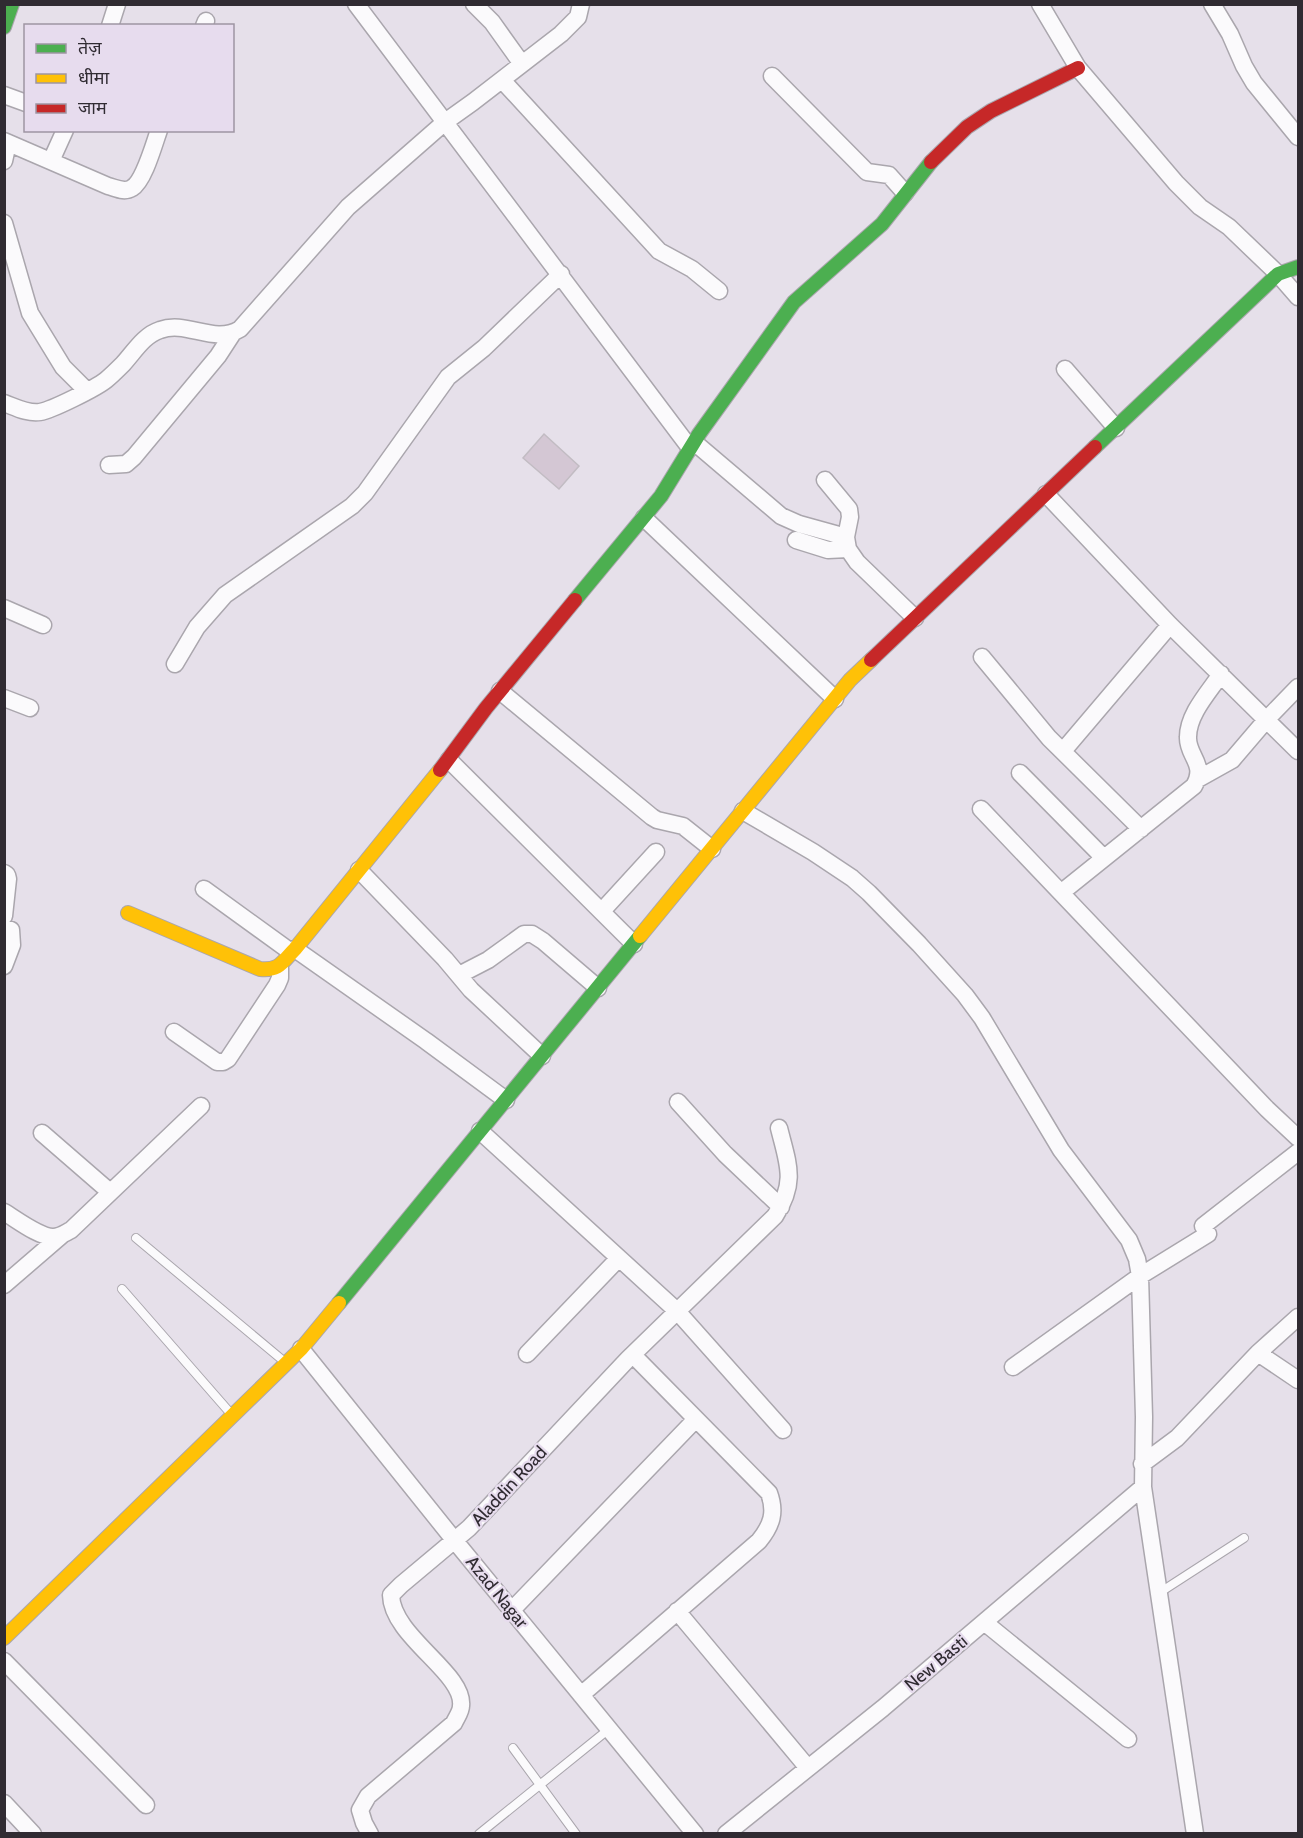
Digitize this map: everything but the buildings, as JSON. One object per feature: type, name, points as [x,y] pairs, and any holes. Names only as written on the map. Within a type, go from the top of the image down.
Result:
[{"type":"street","points":[[4,27],[12,4]]},
{"type":"street","points":[[111,24],[117,4]]},
{"type":"street","points":[[357,4],[692,445],[781,516],[847,543]]},
{"type":"street","points":[[474,4],[501,32],[522,64]]},
{"type":"street","points":[[109,465],[126,464],[134,457],[218,356],[233,333],[348,207],[445,122],[561,34],[578,17],[581,4]]},
{"type":"street","points":[[1040,4],[1078,68],[1176,183],[1200,207],[1229,227],[1299,297]]},
{"type":"street","points":[[1212,4],[1227,28],[1254,83],[1299,137]]},
{"type":"street","points":[[174,1032],[218,1062],[228,1059],[277,985],[280,968],[285,958],[644,518],[661,496],[692,445],[794,302],[882,224],[937,155],[967,127],[992,111],[1078,68]]},
{"type":"street","points":[[772,76],[867,172],[889,175],[905,193]]},
{"type":"street","points":[[502,80],[659,251],[692,269],[719,291]]},
{"type":"street","points":[[4,95],[24,102]]},
{"type":"street","points":[[51,161],[63,132]]},
{"type":"street","points":[[4,161],[6,142],[108,186],[125,190],[134,188],[140,178],[158,132]]},
{"type":"street","points":[[4,223],[30,313],[63,367],[85,392]]},
{"type":"street","points":[[7,1631],[301,1349],[850,680],[1278,274],[1299,267]]},
{"type":"street","points":[[175,664],[197,627],[225,595],[352,506],[365,493],[448,377],[484,348],[561,274]]},
{"type":"street","points":[[4,403],[40,412],[68,400],[105,381],[147,337],[160,330],[190,328],[211,335],[233,333]]},
{"type":"street","points":[[1065,369],[1116,428]]},
{"type":"street","points":[[825,480],[849,509],[847,543],[857,562],[915,618]]},
{"type":"street","points":[[1046,494],[1170,625],[1299,751]]},
{"type":"street","points":[[644,518],[835,699]]},
{"type":"street","points":[[796,540],[814,548],[828,550],[847,543]]},
{"type":"street","points":[[4,608],[43,625]]},
{"type":"street","points":[[1063,751],[1170,625]]},
{"type":"street","points":[[982,657],[1043,731],[1141,828]]},
{"type":"street","points":[[1062,892],[1194,786],[1198,779],[1199,767],[1187,739],[1189,729],[1195,713],[1221,674]]},
{"type":"street","points":[[1198,779],[1232,760],[1267,719],[1299,687]]},
{"type":"street","points":[[500,692],[652,817],[683,826],[712,849]]},
{"type":"street","points":[[4,698],[30,708]]},
{"type":"street","points":[[448,760],[634,944]]},
{"type":"street","points":[[1020,773],[1104,858]]},
{"type":"street","points":[[981,809],[1267,1109],[1299,1138]]},
{"type":"street","points":[[742,811],[813,852],[852,878],[919,944],[965,995],[982,1018],[1061,1149],[1129,1240],[1137,1258],[1140,1276],[1144,1417],[1143,1487],[1194,1833]]},
{"type":"street","points":[[602,911],[656,852]]},
{"type":"street","points":[[359,870],[483,1003],[542,1056]]},
{"type":"street","points":[[4,873],[8,879],[4,916]]},
{"type":"street","points":[[204,889],[426,1041],[506,1100]]},
{"type":"street","points":[[128,913],[260,969],[274,971],[280,968]]},
{"type":"street","points":[[4,927],[11,930],[12,939],[4,966]]},
{"type":"street","points":[[459,975],[488,960],[519,936],[529,934],[538,936],[598,988]]},
{"type":"street","points":[[678,1102],[737,1167],[781,1207]]},
{"type":"street","points":[[4,1285],[62,1235],[71,1230],[201,1106]]},
{"type":"street","name":"Aladdin Road","points":[[370,1833],[360,1810],[368,1796],[454,1723],[461,1708],[461,1695],[453,1683],[398,1620],[391,1607],[391,1595],[483,1515],[633,1355],[761,1230],[781,1207],[790,1171],[779,1128]]},
{"type":"street","points":[[480,1131],[677,1311],[783,1430]]},
{"type":"street","points":[[42,1133],[110,1192]]},
{"type":"street","points":[[1013,1367],[1205,1230],[1299,1152]]},
{"type":"street","points":[[4,1212],[44,1235],[53,1237],[62,1235]]},
{"type":"street","points":[[527,1354],[619,1258]]},
{"type":"street","points":[[1142,1464],[1177,1438],[1258,1353],[1299,1317]]},
{"type":"street","name":"Azad Nagar","points":[[301,1349],[695,1833]]},
{"type":"street","points":[[1258,1353],[1299,1380]]},
{"type":"street","points":[[581,1695],[759,1541],[773,1517],[773,1504],[769,1493],[633,1355]]},
{"type":"street","points":[[512,1610],[696,1419]]},
{"type":"street","name":"New Basti","points":[[726,1833],[883,1708],[1143,1487]]},
{"type":"street","points":[[677,1611],[808,1768]]},
{"type":"street","points":[[984,1622],[1128,1739]]},
{"type":"street","points":[[4,1661],[146,1805]]},
{"type":"street","points":[[4,1803],[33,1833]]},
{"type":"lane","points":[[136,1238],[286,1363]]},
{"type":"lane","points":[[122,1289],[232,1415]]},
{"type":"lane","points":[[1159,1593],[1244,1538]]},
{"type":"lane","points":[[479,1833],[609,1729]]},
{"type":"lane","points":[[513,1748],[576,1833]]},
{"type":"traffic: fast","points":[[4,27],[12,4]]},
{"type":"traffic: fast","points":[[575,600],[661,496],[699,434],[794,302],[882,224],[931,162]]},
{"type":"traffic: fast","points":[[1095,447],[1278,274],[1298,267]]},
{"type":"traffic: fast","points":[[339,1303],[640,936]]},
{"type":"traffic: slow","points":[[640,936],[850,680],[871,660]]},
{"type":"traffic: slow","points":[[128,913],[260,969],[272,969],[283,962],[295,949],[440,770]]},
{"type":"traffic: slow","points":[[4,1638],[301,1349],[339,1303]]},
{"type":"traffic: jam","points":[[931,162],[967,127],[991,111],[1078,68]]},
{"type":"traffic: jam","points":[[871,660],[1095,447]]},
{"type":"traffic: jam","points":[[440,770],[486,708],[575,600]]}]
